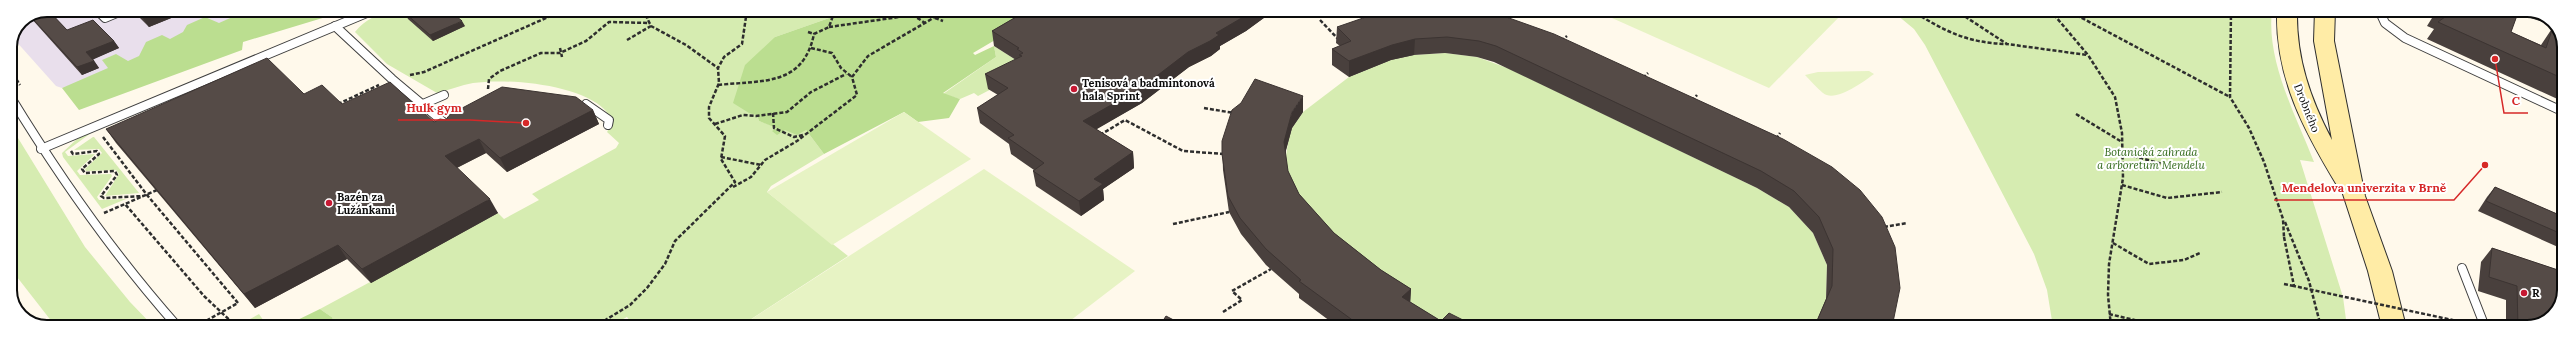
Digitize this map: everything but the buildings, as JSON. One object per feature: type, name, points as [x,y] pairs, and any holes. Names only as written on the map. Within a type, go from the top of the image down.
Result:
[{"type":"main road","name":"Drobného","points":[[2287,17],[2288,50],[2297,84],[2312,124],[2354,196]]},
{"type":"main road","name":"Drobného","points":[[2325,17],[2324,41],[2354,196],[2380,272],[2392,320]]},
{"type":"lane","points":[[41,149],[357,17]]},
{"type":"lane","points":[[2382,17],[2391,28],[2405,38],[2557,109]]},
{"type":"lane","points":[[335,26],[392,79],[451,129]]},
{"type":"lane","points":[[423,104],[444,95]]},
{"type":"lane","points":[[586,104],[609,120],[608,125]]},
{"type":"lane","points":[[17,108],[41,149],[89,220],[127,270],[172,320]]},
{"type":"lane","points":[[2462,268],[2482,320]]},
{"type":"path","points":[[392,79],[424,72],[548,17]]},
{"type":"path","points":[[648,17],[650,24]]},
{"type":"path","points":[[605,320],[630,305],[647,288],[664,264],[674,241],[731,188],[735,182],[721,157],[725,136],[709,118],[709,108],[718,85],[718,68],[724,57],[742,44],[746,17]]},
{"type":"path","points":[[829,27],[833,17]]},
{"type":"path","points":[[808,32],[814,34],[829,27],[899,17]]},
{"type":"path","points":[[916,17],[925,23]]},
{"type":"path","points":[[852,77],[868,56],[935,17],[942,21]]},
{"type":"path","points":[[1923,17],[1952,36],[1963,40],[2007,44],[2088,55]]},
{"type":"path","points":[[1966,17],[2007,44]]},
{"type":"path","points":[[2056,17],[2088,55],[2115,97],[2122,142],[2122,185],[2113,243],[2108,295],[2110,320]]},
{"type":"path","points":[[2080,17],[2230,97],[2249,128],[2264,162],[2283,219],[2309,281],[2319,320]]},
{"type":"path","points":[[2230,97],[2231,17]]},
{"type":"path","points":[[1320,20],[1340,42]]},
{"type":"path","points":[[488,89],[489,79],[500,71],[541,53],[560,53],[586,41],[609,22],[650,24],[686,45],[718,68]]},
{"type":"path","points":[[627,40],[650,24]]},
{"type":"path","points":[[718,85],[784,75],[796,71],[811,48],[814,34]]},
{"type":"path","points":[[1558,44],[1567,36]]},
{"type":"path","points":[[560,48],[562,57]]},
{"type":"path","points":[[731,188],[751,177],[761,165],[857,95],[852,77],[846,74],[832,53],[811,48]]},
{"type":"path","points":[[1641,80],[1648,73]]},
{"type":"path","points":[[715,124],[743,115],[756,116],[787,112],[811,92],[846,74]]},
{"type":"path","points":[[17,80],[23,89]]},
{"type":"path","points":[[331,107],[373,88]]},
{"type":"path","points":[[1687,105],[1697,95]]},
{"type":"path","points":[[1204,108],[1236,113]]},
{"type":"path","points":[[773,113],[775,118],[774,128],[794,137],[803,134]]},
{"type":"path","points":[[2076,114],[2122,142]]},
{"type":"path","points":[[1095,138],[1125,120],[1183,151],[1224,154]]},
{"type":"path","points":[[1774,141],[1780,133]]},
{"type":"path","points":[[102,135],[147,195],[238,303],[207,320]]},
{"type":"path","points":[[77,146],[71,151],[73,154],[97,151],[99,154],[82,170],[85,173],[115,171],[117,175],[101,196],[104,198],[147,195]]},
{"type":"path","points":[[2122,153],[2170,166]]},
{"type":"path","points":[[721,157],[761,165]]},
{"type":"path","points":[[2122,185],[2166,198],[2222,192]]},
{"type":"path","points":[[89,220],[161,188]]},
{"type":"path","points":[[125,204],[204,296],[230,320]]},
{"type":"path","points":[[1173,224],[1229,212]]},
{"type":"path","points":[[2283,219],[2284,237],[2294,286]]},
{"type":"path","points":[[1877,228],[1907,223]]},
{"type":"path","points":[[2113,243],[2149,264],[2184,260],[2200,252]]},
{"type":"path","points":[[1223,312],[1242,300],[1232,291],[1271,269]]},
{"type":"path","points":[[2284,284],[2451,320]]},
{"type":"path","points":[[2110,314],[2135,320]]},
{"type":"shaded area","points":[[47,17],[288,17],[62,88],[56,86],[18,43],[22,30],[30,22],[36,19]]},
{"type":"green space","points":[[205,17],[219,23],[232,17],[326,17],[243,42],[242,50],[79,110],[62,88],[108,68],[102,60],[116,54],[128,61],[139,56],[146,42],[162,35],[170,39],[183,32],[187,25]]},
{"type":"green space","points":[[832,17],[775,37],[757,115],[759,121],[785,130],[806,130],[824,154],[771,186],[767,192],[848,256],[750,320],[629,320],[627,317],[621,320],[331,320],[333,318],[320,309],[498,213],[504,219],[539,200],[532,194],[616,148],[619,143],[607,132],[612,123],[605,110],[594,101],[561,89],[523,82],[504,81],[473,83],[437,93],[387,64],[355,32],[359,27],[372,18]]},
{"type":"green space","points":[[832,17],[1034,17],[973,53],[975,55],[994,46],[996,57],[943,93],[960,99],[949,118],[918,122],[904,112],[824,154],[806,130],[797,135],[785,130],[777,135],[772,131],[777,128],[759,121],[757,115],[749,113],[733,103],[745,65],[775,37]]},
{"type":"green space","points":[[1610,17],[1839,17],[1769,88]]},
{"type":"green space","name":"Botanická zahrada a arboretum Mendelu","points":[[1899,17],[2272,17],[2271,30],[2278,69],[2291,107],[2314,162],[2300,160],[2343,297],[2346,320],[2052,320],[2047,290],[2034,254],[1925,45],[1914,29]]},
{"type":"green space","points":[[994,46],[1030,69],[978,96],[974,93],[960,99],[943,94],[996,57]]},
{"type":"green space","points":[[1445,53],[1477,57],[1510,69],[1757,188],[1789,207],[1813,233],[1827,265],[1826,302],[1818,320],[1414,320],[1310,226],[1284,170],[1289,136],[1292,128],[1303,112],[1349,77],[1391,60],[1414,55]]},
{"type":"green space","points":[[1869,71],[1874,74],[1849,90],[1834,95],[1823,93],[1805,75],[1818,72]]},
{"type":"green space","points":[[904,112],[971,159],[832,245],[767,192]]},
{"type":"green space","points":[[91,133],[65,152],[68,156],[95,154],[77,171],[80,175],[111,174],[112,176],[97,197],[99,200],[126,199],[102,209],[63,157],[62,153],[77,139]]},
{"type":"green space","points":[[17,136],[85,247],[130,302],[147,320],[51,320],[17,277]]},
{"type":"green space","points":[[93,137],[139,193],[105,196],[119,174],[116,170],[86,171],[85,169],[102,153],[99,149],[74,150]]},
{"type":"green space","points":[[984,169],[1135,271],[1071,320],[750,320]]},
{"type":"green space","points":[[320,309],[333,318],[331,320],[297,320]]},
{"type":"green space","points":[[259,314],[263,320],[248,320]]},
{"type":"place","name":"C","points":[[2495,59]]},
{"type":"place","name":"Tenisová a badmintonová hala Sprint","points":[[1074,89]]},
{"type":"place","name":"Hulk gym","points":[[526,123]]},
{"type":"place","name":"Mendelova univerzita v Brně","points":[[2485,165]]},
{"type":"place","name":"Bazén za Lužánkami","points":[[329,203]]},
{"type":"place","name":"R","points":[[2524,293]]}]
